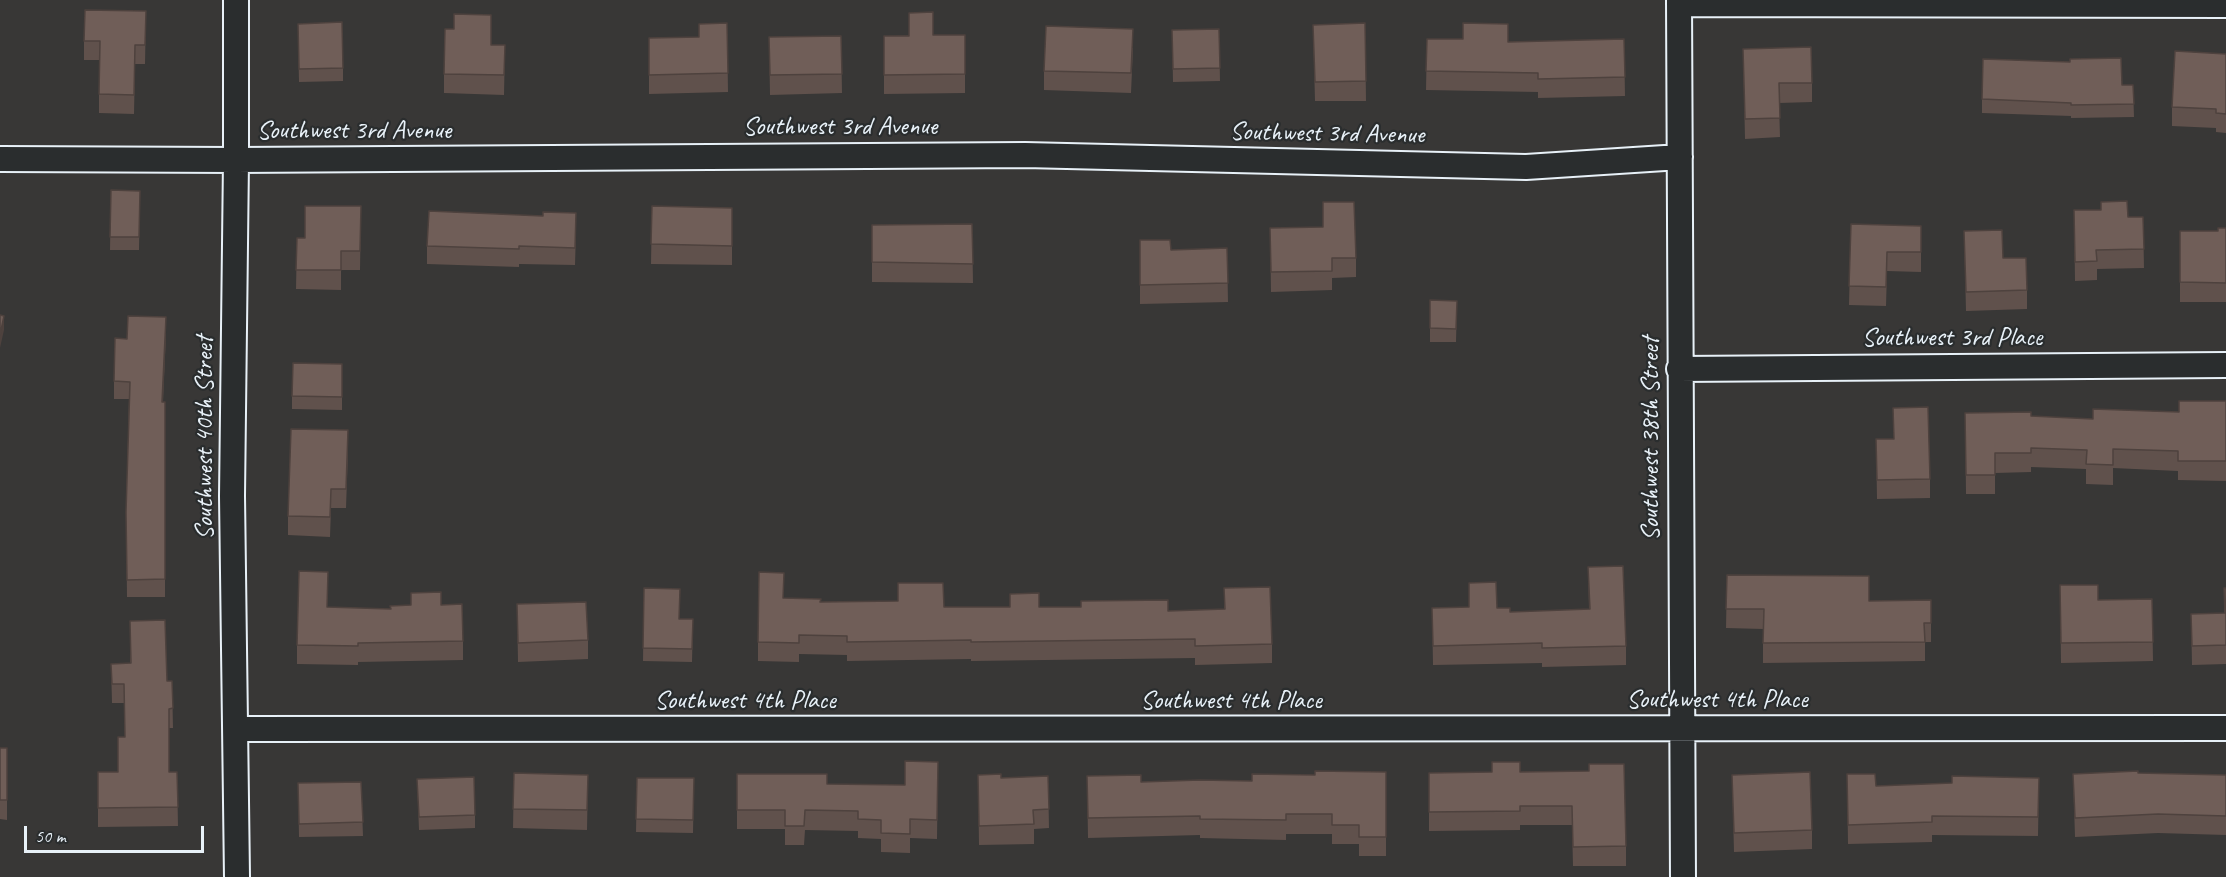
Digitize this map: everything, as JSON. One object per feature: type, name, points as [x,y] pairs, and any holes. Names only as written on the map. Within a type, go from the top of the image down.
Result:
[{"type":"street","name":"Southwest 40th Street","points":[[236,0],[237,160],[232,496],[237,877]]},
{"type":"street","points":[[1679,2],[2226,5]]},
{"type":"street","name":"Southwest 38th Street","points":[[1679,2],[1683,877]]},
{"type":"street","name":"Southwest 3rd Avenue","points":[[0,159],[237,160],[1025,155],[1526,167],[1680,157]]},
{"type":"street","name":"Southwest 3rd Place","points":[[1679,369],[2226,365]]},
{"type":"street","name":"Southwest 4th Place","points":[[236,729],[2226,728]]},
{"type":"building","points":[[85,10],[146,11],[145,45],[135,45],[134,95],[99,94],[100,41],[84,41]]},
{"type":"building","points":[[933,12],[933,35],[965,35],[965,74],[884,75],[884,36],[909,36],[909,13]]},
{"type":"building","points":[[454,14],[491,15],[491,45],[505,45],[504,75],[444,74],[445,29],[454,29]]},
{"type":"building","points":[[342,22],[343,68],[299,69],[298,24]]},
{"type":"building","points":[[727,23],[728,73],[649,75],[649,38],[699,37],[699,24]]},
{"type":"building","points":[[1365,23],[1366,81],[1315,82],[1313,25]]},
{"type":"building","points":[[1463,23],[1508,24],[1508,42],[1624,39],[1625,77],[1538,79],[1538,73],[1426,71],[1427,39],[1463,39]]},
{"type":"building","points":[[1046,26],[1133,29],[1131,73],[1044,71]]},
{"type":"building","points":[[1219,29],[1220,68],[1173,69],[1172,30]]},
{"type":"building","points":[[841,36],[842,74],[770,75],[769,37]]},
{"type":"building","points":[[1811,47],[1812,83],[1779,83],[1780,118],[1745,119],[1743,49]]},
{"type":"building","points":[[2175,51],[2226,54],[2226,114],[2216,113],[2216,109],[2172,107]]},
{"type":"building","points":[[2121,58],[2122,85],[2133,85],[2134,104],[2071,105],[2071,103],[1982,99],[1983,59],[2070,62],[2070,59]]},
{"type":"building","points":[[111,190],[140,191],[139,237],[110,237]]},
{"type":"building","points":[[2127,201],[2128,217],[2143,217],[2144,249],[2096,250],[2097,261],[2075,262],[2074,210],[2101,210],[2101,202]]},
{"type":"building","points":[[1323,202],[1354,202],[1356,258],[1332,258],[1332,271],[1271,272],[1270,228],[1323,227]]},
{"type":"building","points":[[305,206],[361,206],[360,251],[341,251],[341,270],[296,270],[297,238],[305,238]]},
{"type":"building","points":[[652,206],[732,208],[732,246],[651,244]]},
{"type":"building","points":[[429,211],[543,216],[543,212],[576,213],[575,248],[427,246]]},
{"type":"building","points":[[972,224],[973,264],[872,262],[872,225]]},
{"type":"building","points":[[1851,224],[1921,226],[1921,252],[1887,252],[1886,287],[1849,286]]},
{"type":"building","points":[[2218,228],[2226,228],[2226,283],[2180,282],[2180,231],[2218,231]]},
{"type":"building","points":[[2002,230],[2003,258],[2026,258],[2027,290],[1966,292],[1964,231]]},
{"type":"building","points":[[1140,240],[1170,240],[1171,250],[1227,248],[1228,283],[1140,285]]},
{"type":"building","points":[[1430,300],[1457,301],[1456,329],[1430,328]]},
{"type":"building","points":[[0,315],[4,316],[0,335]]},
{"type":"building","points":[[128,316],[166,317],[162,402],[165,402],[165,579],[127,580],[126,512],[130,382],[114,381],[115,338],[127,339]]},
{"type":"building","points":[[293,363],[342,364],[342,397],[292,396]]},
{"type":"building","points":[[2179,401],[2226,401],[2226,461],[2178,461],[2178,451],[2113,449],[2113,465],[2086,464],[2087,450],[2031,448],[2031,453],[1995,453],[1995,475],[1966,475],[1965,413],[2031,412],[2031,416],[2093,419],[2093,409],[2179,412]]},
{"type":"building","points":[[1928,407],[1930,479],[1877,480],[1876,439],[1894,439],[1893,408]]},
{"type":"building","points":[[291,429],[348,430],[346,489],[331,489],[330,517],[288,516]]},
{"type":"building","points":[[1623,566],[1626,646],[1542,648],[1542,643],[1433,646],[1432,608],[1469,607],[1469,583],[1496,582],[1497,608],[1510,608],[1510,612],[1590,609],[1588,567]]},
{"type":"building","points":[[299,571],[328,572],[327,607],[391,609],[390,606],[411,605],[411,593],[441,592],[441,605],[462,604],[463,641],[358,643],[358,646],[297,645]]},
{"type":"building","points":[[759,572],[784,573],[783,598],[821,599],[820,602],[898,601],[898,583],[943,583],[944,607],[1010,607],[1010,594],[1039,593],[1039,607],[1081,607],[1081,601],[1168,600],[1168,611],[1225,609],[1224,588],[1270,587],[1272,644],[1195,646],[1195,639],[847,642],[847,636],[799,635],[799,643],[758,642]]},
{"type":"building","points":[[1727,575],[1869,576],[1869,601],[1931,600],[1931,623],[1924,623],[1925,642],[1763,643],[1764,609],[1726,609]]},
{"type":"building","points":[[2060,585],[2098,585],[2098,600],[2152,599],[2153,642],[2061,643]]},
{"type":"building","points":[[644,588],[680,589],[679,619],[693,619],[692,649],[643,648]]},
{"type":"building","points":[[2224,588],[2226,588],[2226,645],[2192,646],[2191,614],[2225,613]]},
{"type":"building","points":[[586,602],[588,640],[518,643],[517,604]]},
{"type":"building","points":[[165,620],[167,681],[172,681],[173,708],[169,709],[169,772],[177,772],[178,807],[98,808],[98,772],[118,772],[118,737],[125,737],[124,684],[112,684],[111,664],[131,663],[130,621]]},
{"type":"building","points":[[0,748],[7,748],[7,800],[0,800]]},
{"type":"building","points":[[905,761],[938,762],[937,820],[910,819],[910,834],[881,833],[881,820],[858,819],[858,811],[805,810],[804,826],[785,826],[785,810],[737,810],[737,774],[827,774],[827,784],[905,785]]},
{"type":"building","points":[[1492,762],[1520,762],[1520,772],[1589,771],[1589,764],[1624,764],[1626,846],[1573,847],[1572,806],[1520,806],[1520,811],[1429,812],[1429,773],[1492,772]]},
{"type":"building","points":[[1315,771],[1386,772],[1386,837],[1359,837],[1359,825],[1332,825],[1332,814],[1286,814],[1286,820],[1200,819],[1200,816],[1088,818],[1087,776],[1141,775],[1141,782],[1252,781],[1252,774],[1315,775]]},
{"type":"building","points":[[2138,771],[2138,773],[2226,775],[2226,816],[2158,814],[2075,818],[2073,774]]},
{"type":"building","points":[[1810,772],[1812,830],[1734,833],[1732,775]]},
{"type":"building","points":[[514,773],[588,775],[587,810],[513,809]]},
{"type":"building","points":[[1001,774],[1001,778],[1048,776],[1049,809],[1033,810],[1034,824],[979,826],[978,775]]},
{"type":"building","points":[[1847,774],[1875,774],[1876,786],[1952,783],[1952,776],[2039,778],[2038,817],[1932,816],[1932,822],[1848,825]]},
{"type":"building","points":[[474,777],[475,815],[419,817],[417,779]]},
{"type":"building","points":[[637,778],[694,778],[693,820],[636,819]]},
{"type":"building","points":[[361,782],[363,822],[299,824],[298,783]]}]
